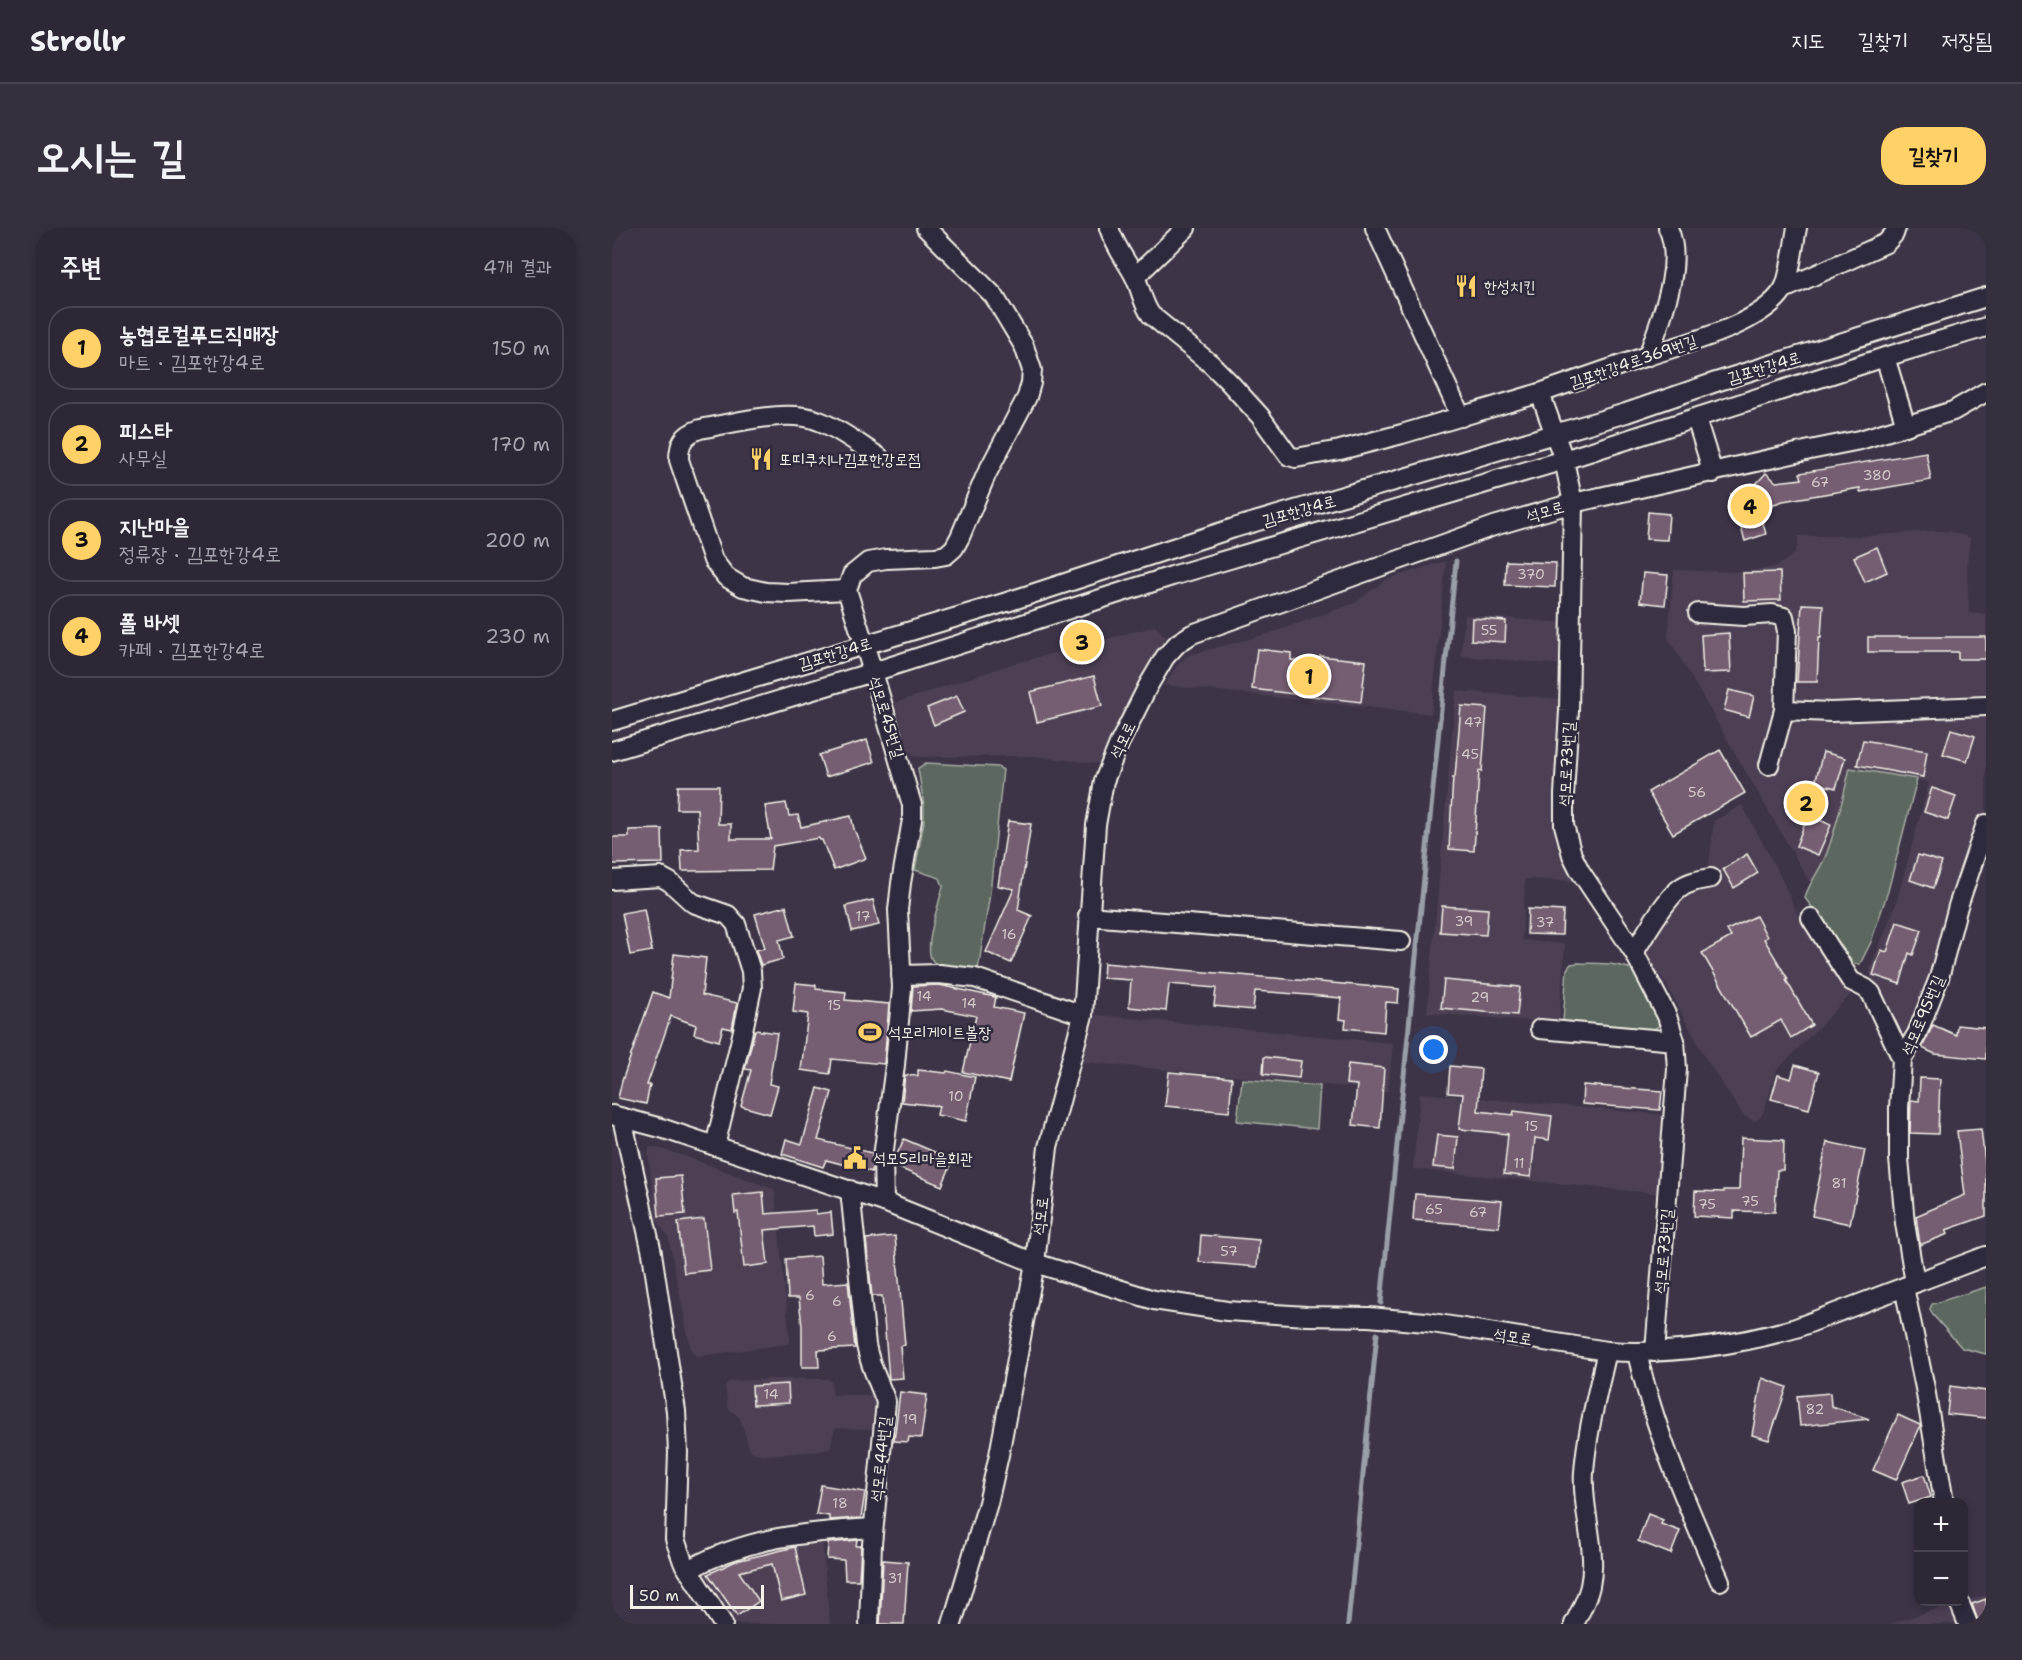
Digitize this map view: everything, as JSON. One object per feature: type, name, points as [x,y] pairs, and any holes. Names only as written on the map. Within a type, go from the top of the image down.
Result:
[{"type":"street","points":[[879,457],[820,421],[800,416],[781,416],[700,429],[687,433],[679,446],[679,460],[713,560],[726,577],[743,587],[766,592],[788,593],[847,590],[852,575],[868,562],[935,557],[946,555],[954,548],[986,475],[1026,397],[1031,383],[1032,370],[1024,346],[994,296],[926,228]]},
{"type":"street","points":[[1109,228],[1115,245],[1135,277],[1186,228]]},
{"type":"street","points":[[1375,228],[1461,417]]},
{"type":"street","points":[[1648,356],[1671,281],[1673,250],[1668,228]]},
{"type":"street","points":[[1784,290],[1797,228]]},
{"type":"street","name":"김포한강4로369번길","points":[[1135,277],[1145,307],[1151,315],[1211,364],[1260,416],[1289,456],[1296,458],[1340,450],[1461,417],[1684,345],[1750,317],[1770,304],[1784,290],[1886,243],[1896,228]]},
{"type":"street","name":"김포한강4로","points":[[612,721],[1007,602],[1234,528],[1555,435],[1716,381],[1986,297]]},
{"type":"street","name":"김포한강4로","points":[[612,752],[873,672],[1172,576],[1564,460],[1986,327]]},
{"type":"street","points":[[1885,357],[1906,426]]},
{"type":"street","name":"석모로","points":[[952,1624],[988,1503],[1011,1400],[1035,1263],[1048,1146],[1083,1015],[1096,825],[1104,781],[1119,744],[1165,657],[1178,642],[1192,634],[1494,526],[1573,504],[1860,440],[1953,411],[1986,392]]},
{"type":"street","points":[[1540,393],[1564,460]]},
{"type":"street","points":[[1696,418],[1713,473]]},
{"type":"street","name":"석모로73번길","points":[[1564,460],[1573,504],[1569,711],[1564,825],[1572,855],[1580,871],[1634,952],[1667,1016],[1675,1041],[1677,1069],[1646,1352]]},
{"type":"street","name":"석모로45번길","points":[[847,590],[912,806],[912,820],[898,910],[901,1009],[883,1157],[884,1202]]},
{"type":"street","points":[[1698,613],[1772,614],[1784,617],[1786,632],[1784,710],[1769,765]]},
{"type":"street","points":[[1784,710],[1831,712],[1986,706]]},
{"type":"street","name":"석모로95번길","points":[[1943,1498],[1910,1285],[1899,1159],[1902,1059],[1917,1034],[1939,978],[1959,906],[1986,824]]},
{"type":"street","points":[[612,880],[661,877],[693,903],[728,915],[736,924],[751,971],[752,988],[715,1146]]},
{"type":"street","points":[[1634,952],[1679,889],[1695,880],[1711,878]]},
{"type":"street","points":[[1088,916],[1401,941]]},
{"type":"street","points":[[1810,918],[1851,981],[1871,993],[1902,1059]]},
{"type":"street","points":[[901,975],[939,974],[975,978],[1083,1015]]},
{"type":"street","points":[[1540,1029],[1675,1041]]},
{"type":"street","name":"석모로","points":[[617,1117],[850,1190],[1035,1263],[1154,1300],[1188,1307],[1426,1322],[1607,1351],[1688,1351],[1764,1337],[1796,1328],[1986,1256]]},
{"type":"street","name":"석모로","points":[[617,1117],[652,1252],[665,1334],[678,1434],[675,1539],[688,1570],[723,1624]]},
{"type":"street","name":"석모로44번길","points":[[850,1190],[866,1345],[870,1367],[886,1402],[873,1528],[869,1624]]},
{"type":"street","points":[[1574,1624],[1585,1603],[1592,1573],[1584,1473],[1588,1437],[1607,1351]]},
{"type":"street","points":[[1646,1352],[1645,1389],[1686,1500],[1720,1581]]},
{"type":"street","points":[[688,1570],[724,1552],[751,1543],[805,1533],[873,1528]]},
{"type":"street","points":[[1961,1606],[1968,1624]]},
{"type":"shaded area","points":[[1949,531],[1970,538],[1967,565],[1969,613],[1986,614],[1986,845],[1911,1054],[1870,976],[1870,969],[1896,904],[1929,782],[1850,768],[1826,856],[1818,875],[1813,881],[1809,881],[1668,637],[1674,570],[1732,572],[1778,566],[1794,554],[1798,546],[1798,536],[1864,536]]},
{"type":"shaded area","points":[[1446,561],[1431,714],[1164,685],[1180,662],[1189,655],[1268,634],[1355,603],[1387,579]]},
{"type":"shaded area","points":[[1465,615],[1565,623],[1565,665],[1461,656]]},
{"type":"shaded area","points":[[1155,626],[1166,637],[1100,764],[1034,756],[918,757],[907,748],[895,703],[1012,664]]},
{"type":"shaded area","points":[[1456,691],[1563,699],[1555,830],[1556,842],[1576,881],[1525,879],[1522,940],[1565,944],[1559,1023],[1427,1013]]},
{"type":"shaded area","points":[[1742,805],[1818,949],[1851,994],[1777,1070],[1763,1113],[1759,1119],[1754,1121],[1743,1115],[1709,1064],[1662,977],[1643,961],[1631,941],[1675,886],[1691,872],[1696,875],[1706,873],[1714,821]]},
{"type":"shaded area","points":[[1088,1014],[1393,1043],[1388,1091],[1084,1062]]},
{"type":"shaded area","points":[[1420,1093],[1667,1115],[1661,1194],[1413,1169]]},
{"type":"shaded area","points":[[650,1147],[687,1157],[773,1189],[790,1341],[787,1344],[698,1356],[691,1350],[668,1236],[656,1220],[648,1152]]},
{"type":"shaded area","points":[[828,1379],[831,1381],[833,1395],[876,1395],[878,1397],[875,1429],[836,1428],[830,1448],[821,1451],[764,1455],[755,1453],[750,1450],[740,1418],[728,1408],[725,1386],[728,1382],[734,1381]]},
{"type":"shaded area","points":[[822,1540],[830,1624],[730,1624],[698,1571],[741,1551]]},
{"type":"shaded area","points":[[1986,1595],[1986,1624],[1889,1624],[1948,1606],[1968,1606],[1968,1600]]},
{"type":"green space","points":[[926,763],[998,767],[1003,770],[990,893],[978,970],[945,967],[935,963],[931,958],[932,927],[943,886],[940,878],[915,870],[924,821],[918,768]]},
{"type":"green space","points":[[1850,768],[1917,779],[1888,891],[1871,942],[1860,964],[1851,960],[1805,898],[1830,844]]},
{"type":"green space","points":[[1571,964],[1615,965],[1636,971],[1659,1019],[1659,1025],[1648,1030],[1568,1024],[1563,1021],[1567,969]]},
{"type":"green space","points":[[1242,1079],[1320,1086],[1317,1129],[1237,1121]]},
{"type":"green space","points":[[1986,1287],[1986,1354],[1962,1348],[1930,1309],[1932,1304]]},
{"type":"building","points":[[1926,452],[1931,480],[1860,492],[1860,488],[1783,501],[1759,509],[1766,534],[1745,541],[1731,494],[1753,487],[1766,473],[1776,482],[1802,479],[1800,473]]},
{"type":"building","points":[[1648,512],[1669,514],[1667,540],[1646,539]]},
{"type":"building","points":[[1877,547],[1887,572],[1865,582],[1854,557]]},
{"type":"building","points":[[1506,561],[1556,563],[1555,587],[1505,585]]},
{"type":"building","points":[[1780,572],[1781,600],[1744,601],[1743,573]]},
{"type":"building","points":[[1643,573],[1668,575],[1665,605],[1640,602]]},
{"type":"building","points":[[1802,604],[1823,605],[1817,682],[1797,682]]},
{"type":"building","points":[[1472,618],[1506,621],[1505,642],[1471,640]]},
{"type":"building","points":[[1729,633],[1731,672],[1703,673],[1701,635]]},
{"type":"building","points":[[1868,637],[1986,637],[1986,659],[1958,659],[1958,652],[1868,652]]},
{"type":"building","points":[[1257,649],[1291,653],[1291,660],[1320,663],[1320,656],[1366,661],[1361,702],[1252,689]]},
{"type":"building","points":[[1094,676],[1102,706],[1037,722],[1030,692]]},
{"type":"building","points":[[1729,690],[1754,696],[1749,717],[1724,710]]},
{"type":"building","points":[[957,696],[964,712],[934,725],[927,708]]},
{"type":"building","points":[[1461,706],[1487,708],[1482,771],[1479,771],[1474,851],[1449,849],[1453,777],[1455,777]]},
{"type":"building","points":[[1951,729],[1975,736],[1967,761],[1943,754]]},
{"type":"building","points":[[867,740],[874,762],[826,777],[819,755]]},
{"type":"building","points":[[1863,740],[1927,751],[1923,777],[1857,765]]},
{"type":"building","points":[[1720,750],[1745,793],[1673,834],[1648,792]]},
{"type":"building","points":[[1823,752],[1845,758],[1836,788],[1815,783]]},
{"type":"building","points":[[678,786],[719,786],[718,824],[731,824],[731,839],[771,839],[765,806],[786,803],[789,816],[798,815],[801,827],[851,816],[866,858],[834,870],[822,840],[819,838],[773,846],[770,870],[682,871],[681,850],[699,849],[697,809],[677,809]]},
{"type":"building","points":[[1932,788],[1956,796],[1948,820],[1924,812]]},
{"type":"building","points":[[1808,815],[1831,825],[1818,855],[1796,846]]},
{"type":"building","points":[[1008,821],[1031,824],[1018,910],[1032,916],[1011,963],[986,952],[1014,889],[998,886]]},
{"type":"building","points":[[662,829],[663,863],[612,864],[612,837],[629,837],[629,830]]},
{"type":"building","points":[[1747,854],[1758,873],[1734,888],[1723,869]]},
{"type":"building","points":[[1918,855],[1942,862],[1933,888],[1910,880]]},
{"type":"building","points":[[873,900],[879,925],[852,931],[846,906]]},
{"type":"building","points":[[786,906],[794,936],[779,940],[783,959],[761,965],[756,950],[765,948],[755,914]]},
{"type":"building","points":[[1442,906],[1488,909],[1486,935],[1440,932]]},
{"type":"building","points":[[644,909],[652,951],[630,955],[622,913]]},
{"type":"building","points":[[1528,909],[1563,911],[1562,935],[1527,934]]},
{"type":"building","points":[[1756,916],[1767,937],[1764,939],[1812,1025],[1791,1038],[1781,1020],[1751,1037],[1702,953],[1731,937],[1727,930]]},
{"type":"building","points":[[1897,922],[1922,930],[1913,955],[1909,953],[1900,984],[1873,975],[1881,950],[1887,952]]},
{"type":"building","points":[[674,954],[706,958],[702,995],[737,1003],[732,1029],[723,1027],[719,1041],[694,1034],[696,1025],[671,1016],[647,1085],[650,1085],[646,1104],[618,1098],[653,992],[669,998]]},
{"type":"building","points":[[1104,963],[1399,989],[1398,1003],[1386,1002],[1384,1032],[1345,1028],[1346,1020],[1339,1019],[1341,998],[1255,991],[1253,1010],[1214,1006],[1216,988],[1169,984],[1166,1011],[1129,1007],[1131,980],[1103,978]]},
{"type":"building","points":[[1444,980],[1520,987],[1517,1015],[1441,1008]]},
{"type":"building","points":[[796,983],[816,985],[816,989],[846,992],[845,1000],[889,1004],[884,1064],[832,1059],[830,1074],[801,1070],[808,1014],[793,1012]]},
{"type":"building","points":[[939,985],[996,997],[994,1007],[1024,1013],[1009,1082],[963,1072],[976,1016],[942,1009],[911,1011],[913,986]]},
{"type":"building","points":[[1933,1025],[1956,1035],[1957,1025],[1986,1028],[1986,1059],[1935,1054],[1922,1048]]},
{"type":"building","points":[[755,1030],[777,1033],[769,1084],[778,1086],[770,1114],[741,1106],[751,1070],[745,1069]]},
{"type":"building","points":[[1264,1057],[1301,1061],[1299,1078],[1263,1074]]},
{"type":"building","points":[[1348,1064],[1384,1068],[1380,1128],[1353,1125],[1357,1085],[1346,1084]]},
{"type":"building","points":[[1795,1065],[1819,1072],[1809,1109],[1771,1099],[1778,1075],[1791,1079]]},
{"type":"building","points":[[1450,1066],[1481,1069],[1478,1111],[1513,1115],[1514,1111],[1552,1116],[1549,1140],[1535,1138],[1531,1177],[1504,1174],[1508,1134],[1459,1129],[1463,1094],[1448,1093]]},
{"type":"building","points":[[918,1070],[946,1073],[947,1071],[975,1077],[966,1121],[937,1115],[939,1106],[902,1102],[905,1075],[918,1076]]},
{"type":"building","points":[[1169,1072],[1232,1078],[1229,1112],[1165,1106]]},
{"type":"building","points":[[1920,1078],[1940,1079],[1938,1134],[1910,1133],[1911,1100],[1919,1101]]},
{"type":"building","points":[[1583,1085],[1662,1091],[1660,1110],[1582,1104]]},
{"type":"building","points":[[818,1088],[832,1092],[818,1140],[872,1153],[872,1172],[826,1160],[823,1167],[782,1154],[786,1139],[802,1144]]},
{"type":"building","points":[[1981,1129],[1986,1171],[1986,1216],[1946,1230],[1948,1234],[1920,1245],[1916,1216],[1965,1195],[1957,1131]]},
{"type":"building","points":[[1437,1135],[1458,1137],[1455,1169],[1433,1167]]},
{"type":"building","points":[[1741,1138],[1784,1140],[1783,1170],[1777,1170],[1775,1212],[1734,1211],[1734,1218],[1694,1216],[1695,1191],[1739,1190]]},
{"type":"building","points":[[904,1139],[953,1160],[942,1186],[894,1166]]},
{"type":"building","points":[[1827,1142],[1865,1150],[1850,1224],[1812,1216]]},
{"type":"building","points":[[681,1176],[685,1214],[659,1216],[656,1178]]},
{"type":"building","points":[[763,1192],[765,1214],[816,1210],[816,1214],[831,1212],[833,1234],[814,1236],[813,1226],[764,1230],[768,1264],[744,1267],[738,1212],[735,1213],[733,1195]]},
{"type":"building","points":[[1415,1194],[1502,1201],[1499,1227],[1413,1220]]},
{"type":"building","points":[[704,1219],[710,1270],[684,1273],[678,1222]]},
{"type":"building","points":[[1201,1235],[1259,1240],[1257,1267],[1199,1262]]},
{"type":"building","points":[[895,1236],[905,1345],[900,1346],[903,1378],[889,1379],[882,1296],[872,1296],[866,1239]]},
{"type":"building","points":[[820,1256],[822,1284],[848,1282],[855,1348],[818,1350],[819,1367],[802,1367],[799,1298],[788,1298],[786,1259]]},
{"type":"building","points":[[1762,1378],[1787,1387],[1769,1440],[1752,1435]]},
{"type":"building","points":[[788,1384],[789,1403],[753,1405],[752,1386]]},
{"type":"building","points":[[1950,1386],[1986,1391],[1986,1418],[1947,1414]]},
{"type":"building","points":[[900,1392],[927,1395],[921,1438],[909,1437],[908,1442],[894,1441]]},
{"type":"building","points":[[1830,1393],[1831,1406],[1869,1419],[1800,1426],[1797,1396]]},
{"type":"building","points":[[1898,1415],[1920,1427],[1896,1480],[1873,1470]]},
{"type":"building","points":[[1924,1475],[1931,1497],[1914,1498],[1914,1502],[1909,1504],[1902,1482]]},
{"type":"building","points":[[821,1485],[865,1492],[861,1518],[829,1520],[829,1516],[816,1514]]},
{"type":"building","points":[[1648,1514],[1663,1520],[1661,1524],[1680,1531],[1671,1554],[1638,1541]]},
{"type":"building","points":[[857,1540],[856,1546],[861,1546],[859,1580],[845,1580],[844,1560],[827,1559],[828,1543]]},
{"type":"building","points":[[795,1547],[806,1595],[781,1601],[772,1564],[739,1572],[759,1601],[737,1616],[708,1574],[736,1561]]},
{"type":"building","points":[[883,1560],[908,1562],[904,1624],[880,1624]]},
{"type":"building","points":[[1986,1599],[1986,1624],[1979,1624],[1972,1604]]},
{"type":"waterway","points":[[1381,1303],[1456,561]]},
{"type":"waterway","points":[[1348,1624],[1377,1334]]},
{"type":"place","name":"한성치킨","points":[[1466,286]]},
{"type":"place","name":"또띠쿠치나김포한강로점","points":[[761,459]]},
{"type":"place","name":"폴 바셋","points":[[1750,506]]},
{"type":"place","name":"지난마을","points":[[1082,642]]},
{"type":"place","name":"농협로컬푸드직매장","points":[[1309,676]]},
{"type":"place","name":"피스타","points":[[1806,803]]},
{"type":"place","name":"석모리게이트볼장","points":[[870,1032]]},
{"type":"place","name":"석모5리마을회관","points":[[855,1158]]}]
